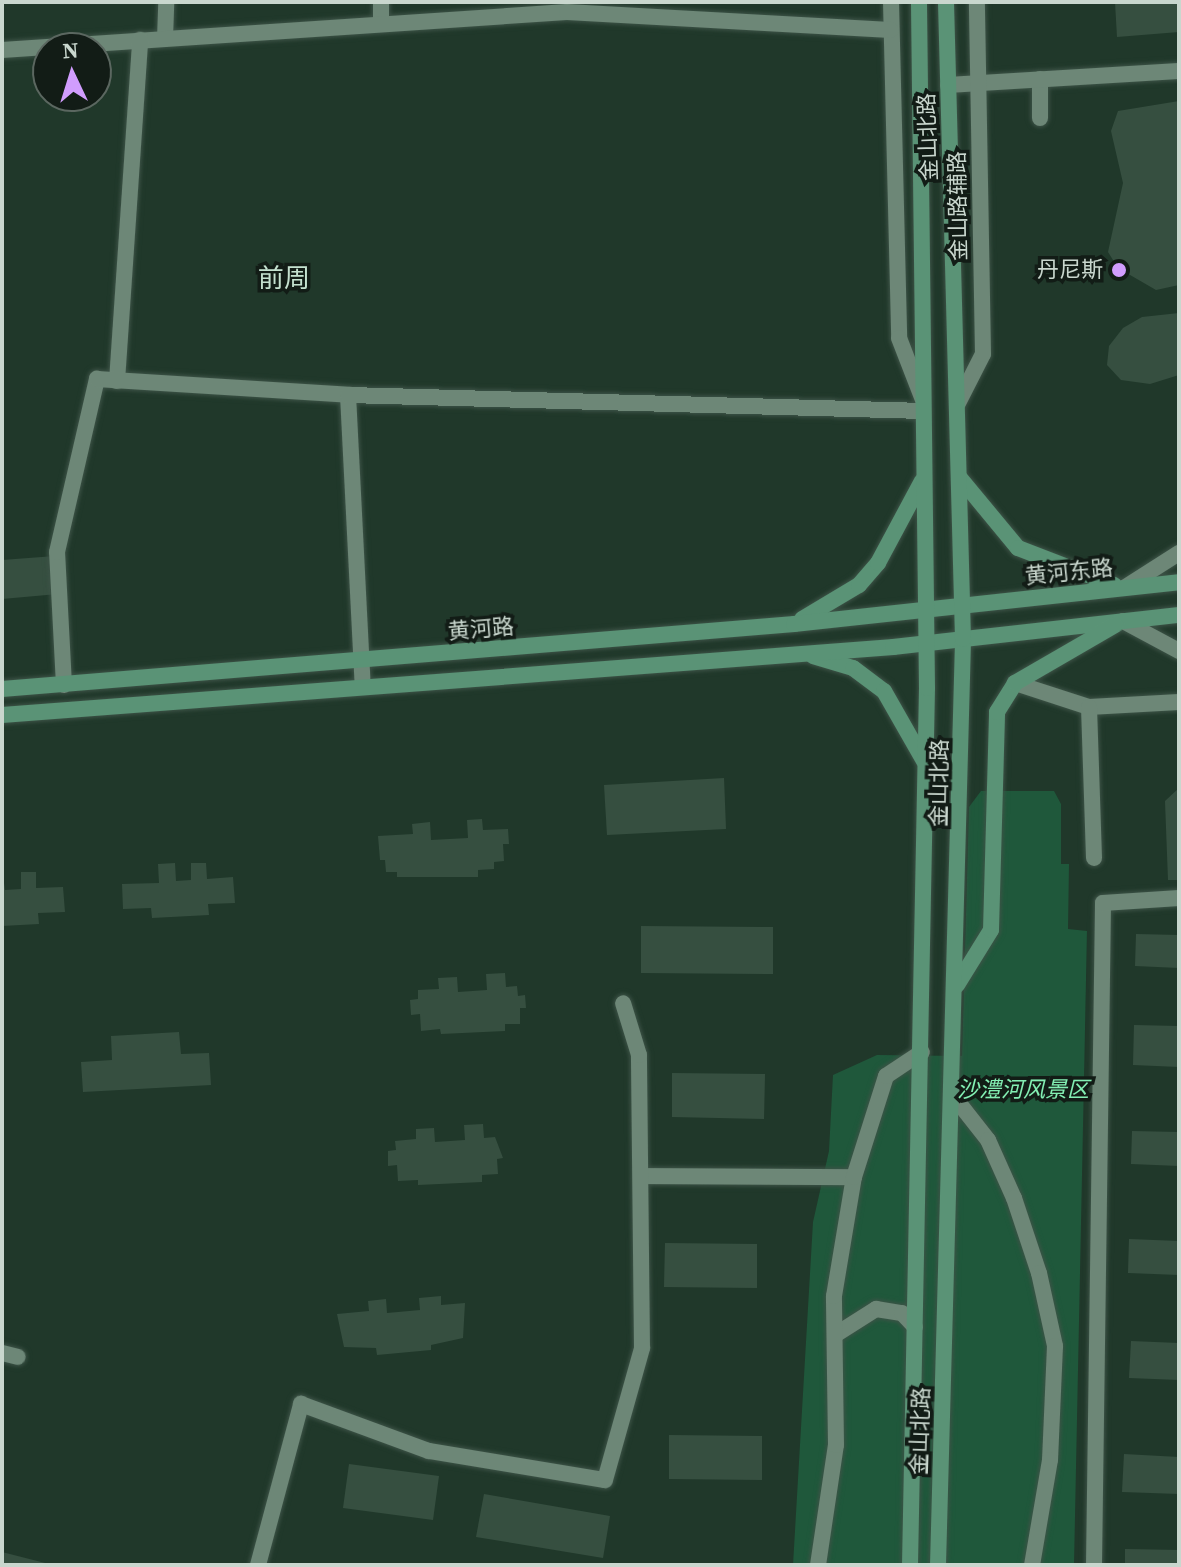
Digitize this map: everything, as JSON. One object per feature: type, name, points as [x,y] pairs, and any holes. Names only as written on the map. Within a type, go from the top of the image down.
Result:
[{"type":"main road","name":"金山北路","points":[[910,1565],[922,1052],[927,644],[919,2]]},
{"type":"main road","name":"金山北路","points":[[938,1565],[963,639],[946,2]]},
{"type":"main road","points":[[960,478],[1018,548],[1079,576],[1124,588]]},
{"type":"main road","points":[[794,624],[859,585],[878,563],[923,480]]},
{"type":"main road","name":"黄河东路","points":[[963,606],[1179,582]]},
{"type":"main road","name":"黄河路","points":[[2,689],[794,624],[963,606]]},
{"type":"main road","points":[[2,715],[927,644],[1179,615]]},
{"type":"main road","points":[[956,986],[991,930],[997,712],[1015,683],[1123,621]]},
{"type":"main road","points":[[800,652],[853,668],[884,691],[925,764]]},
{"type":"street","points":[[165,39],[166,2]]},
{"type":"street","points":[[381,2],[381,24]]},
{"type":"street","points":[[64,685],[57,552],[97,379],[348,395],[924,406],[899,338],[891,2]]},
{"type":"street","name":"金山路辅路","points":[[958,403],[983,354],[977,2]]},
{"type":"street","points":[[2,50],[567,12],[891,30]]},
{"type":"street","points":[[117,381],[140,40]]},
{"type":"street","points":[[948,85],[1179,71]]},
{"type":"street","points":[[1040,79],[1040,118]]},
{"type":"street","points":[[348,395],[363,687]]},
{"type":"street","points":[[1124,588],[1179,553]]},
{"type":"street","points":[[1123,621],[1179,651]]},
{"type":"street","points":[[1015,683],[1089,707],[1179,702]]},
{"type":"street","points":[[1089,707],[1094,858]]},
{"type":"street","points":[[1094,1565],[1103,903],[1179,898]]},
{"type":"street","points":[[258,1565],[301,1404],[429,1451],[605,1480],[642,1348],[639,1055],[623,1003]]},
{"type":"street","points":[[818,1565],[836,1445],[834,1296],[854,1177],[886,1076],[922,1052]]},
{"type":"street","points":[[951,1093],[988,1140],[1014,1198],[1039,1273],[1055,1346],[1050,1460],[1032,1565]]},
{"type":"street","points":[[641,1176],[854,1177]]},
{"type":"street","points":[[835,1335],[876,1309],[902,1313],[915,1327]]},
{"type":"green space","name":"沙澧河风景区","points":[[981,791],[1054,791],[1061,804],[1061,864],[1069,864],[1068,929],[1087,931],[1074,1565],[793,1565],[813,1222],[829,1151],[833,1075],[877,1055],[962,1056],[969,807]]},
{"type":"building","points":[[1115,2],[1179,2],[1179,32],[1117,37]]},
{"type":"building","points":[[1179,101],[1179,285],[1156,290],[1118,268],[1108,252],[1123,183],[1111,131],[1118,111]]},
{"type":"building","points":[[1179,313],[1179,375],[1150,384],[1121,380],[1107,365],[1109,346],[1123,328],[1142,317]]},
{"type":"building","points":[[55,556],[58,594],[2,599],[2,560]]},
{"type":"building","points":[[724,778],[726,829],[607,835],[604,785]]},
{"type":"building","points":[[1179,788],[1179,880],[1168,880],[1165,801]]},
{"type":"building","points":[[482,819],[483,830],[508,829],[509,844],[503,844],[504,861],[494,862],[494,869],[478,870],[478,877],[397,877],[397,872],[386,872],[385,860],[380,860],[378,836],[413,834],[412,824],[430,822],[431,840],[468,838],[467,820]]},
{"type":"building","points":[[175,863],[176,881],[191,880],[191,863],[206,863],[207,879],[233,877],[235,903],[208,904],[209,915],[152,918],[151,908],[123,909],[122,884],[159,883],[158,864]]},
{"type":"building","points":[[2,868],[5,890],[21,889],[21,872],[36,872],[36,888],[63,887],[65,912],[38,913],[39,924],[2,926]]},
{"type":"building","points":[[641,926],[773,927],[773,974],[641,973]]},
{"type":"building","points":[[1136,934],[1179,935],[1179,968],[1135,966]]},
{"type":"building","points":[[505,973],[506,987],[517,986],[518,996],[525,995],[526,1008],[520,1008],[520,1024],[505,1024],[505,1031],[441,1034],[440,1029],[421,1031],[420,1014],[411,1015],[410,1000],[418,999],[418,990],[439,989],[438,978],[457,977],[458,992],[487,990],[486,974]]},
{"type":"building","points":[[1134,1025],[1179,1026],[1179,1067],[1133,1065]]},
{"type":"building","points":[[179,1032],[181,1054],[209,1053],[211,1085],[83,1092],[81,1062],[112,1060],[111,1036]]},
{"type":"building","points":[[672,1073],[765,1074],[764,1119],[672,1117]]},
{"type":"building","points":[[483,1124],[484,1138],[495,1137],[503,1158],[497,1159],[498,1174],[482,1175],[482,1182],[418,1185],[418,1180],[398,1181],[397,1165],[388,1166],[388,1151],[396,1150],[395,1141],[416,1139],[416,1129],[434,1128],[435,1142],[465,1140],[464,1125]]},
{"type":"building","points":[[1132,1131],[1179,1132],[1179,1166],[1131,1164]]},
{"type":"building","points":[[1129,1239],[1179,1241],[1179,1275],[1128,1273]]},
{"type":"building","points":[[665,1243],[757,1244],[757,1288],[664,1287]]},
{"type":"building","points":[[441,1296],[441,1305],[465,1303],[463,1338],[431,1345],[431,1350],[377,1355],[376,1348],[344,1347],[337,1314],[369,1311],[368,1301],[386,1299],[387,1313],[420,1310],[419,1298]]},
{"type":"building","points":[[1131,1341],[1179,1343],[1179,1380],[1129,1378]]},
{"type":"building","points":[[669,1435],[762,1436],[762,1480],[669,1479]]},
{"type":"building","points":[[1124,1454],[1179,1457],[1179,1494],[1122,1492]]},
{"type":"building","points":[[349,1464],[439,1476],[433,1520],[343,1508]]},
{"type":"building","points":[[484,1494],[610,1516],[603,1558],[476,1537]]},
{"type":"building","points":[[1125,1549],[1179,1550],[1179,1565],[1125,1565]]},
{"type":"building","points":[[2,1552],[49,1564],[49,1565],[2,1565]]},
{"type":"place","name":"丹尼斯","points":[[1119,270]]},
{"type":"district","name":"前周","points":[[284,279]]}]
